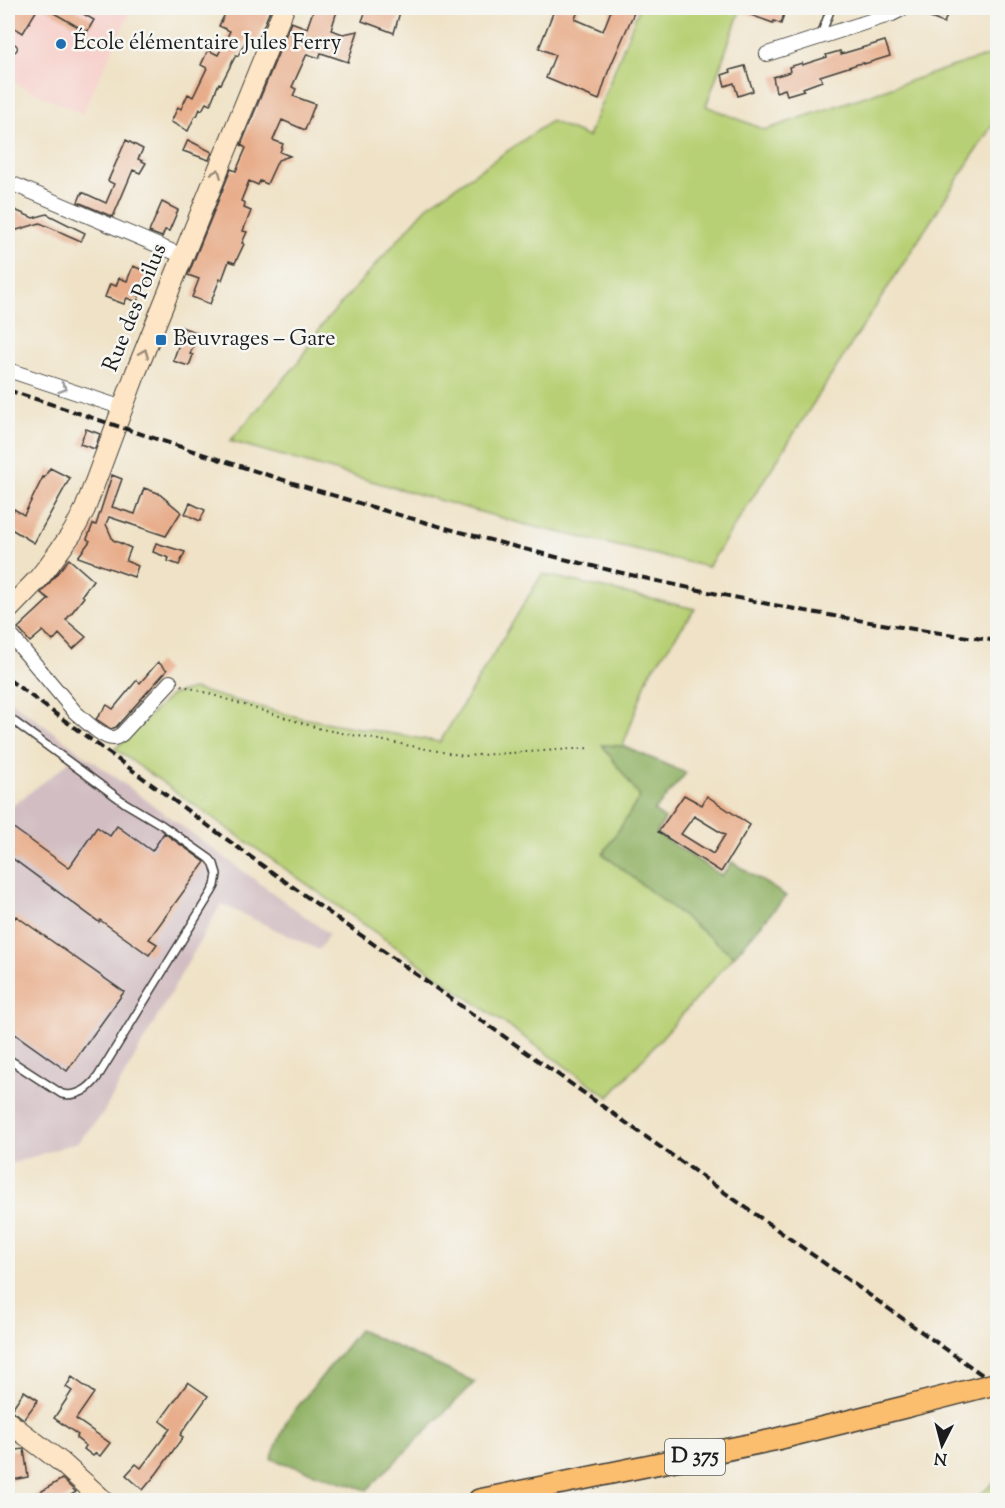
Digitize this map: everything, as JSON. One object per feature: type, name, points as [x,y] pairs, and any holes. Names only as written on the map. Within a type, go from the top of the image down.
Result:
[{"type":"main road","name":"D 375","points":[[479,1500],[706,1455],[998,1383]]},
{"type":"street","name":"Rue des Poilus","points":[[10,602],[43,573],[77,525],[284,8]]},
{"type":"street","points":[[767,54],[892,14],[904,8]]},
{"type":"street","points":[[8,182],[183,256]]},
{"type":"street","points":[[8,370],[123,408]]},
{"type":"street","points":[[8,632],[75,712],[109,738],[116,738],[122,734],[170,682]]},
{"type":"street","points":[[8,1422],[61,1462],[103,1500]]},
{"type":"lane","points":[[820,38],[831,8]]},
{"type":"lane","points":[[8,717],[125,803],[162,825],[203,854],[214,864],[217,874],[212,893],[97,1078],[88,1088],[78,1094],[62,1094],[8,1059]]},
{"type":"path","points":[[170,682],[321,729],[464,756],[589,748]]},
{"type":"shaded area","name":"École élémentaire Jules Ferry","points":[[8,8],[132,8],[82,114],[8,80]]},
{"type":"shaded area","points":[[8,699],[329,934],[319,950],[221,904],[102,1115],[78,1142],[8,1165],[8,809],[62,768],[72,757],[8,708]]},
{"type":"green space","points":[[639,8],[741,8],[706,106],[765,130],[969,61],[997,54],[997,118],[708,567],[523,524],[230,441],[297,364],[322,325],[429,205],[551,121],[588,137]]},
{"type":"green space","points":[[542,574],[695,609],[649,674],[623,746],[603,745],[640,797],[603,854],[734,956],[609,1097],[115,749],[171,695],[193,689],[301,718],[440,742]]},
{"type":"green space","points":[[602,745],[623,746],[686,773],[654,811],[665,819],[656,833],[722,876],[732,862],[786,896],[734,956],[603,854],[640,797]]},
{"type":"green space","points":[[359,1330],[475,1382],[367,1490],[271,1459],[287,1420]]},
{"type":"green space","points":[[997,1480],[997,1500],[974,1500]]},
{"type":"building","points":[[8,8],[38,8],[23,33],[8,24]]},
{"type":"building","points":[[45,8],[73,8],[94,20],[87,32]]},
{"type":"building","points":[[228,8],[271,8],[256,45],[246,40],[221,84],[219,83],[210,105],[206,103],[202,110],[200,109],[188,131],[171,122],[178,107],[181,109],[188,94],[193,97],[207,68],[201,65],[208,50],[218,55],[230,31],[219,26]]},
{"type":"building","points":[[314,8],[338,8],[331,30],[343,34],[358,31],[348,62],[321,53],[319,58],[307,54],[292,87],[296,89],[293,96],[315,104],[305,130],[282,120],[273,140],[283,144],[280,152],[290,156],[278,160],[267,184],[260,181],[258,185],[249,181],[241,201],[245,203],[244,208],[251,211],[243,231],[247,232],[242,243],[244,244],[235,263],[229,261],[210,304],[192,297],[199,279],[188,275],[231,169],[236,171],[246,148],[241,145],[291,22],[307,28]]},
{"type":"building","points":[[367,8],[387,8],[400,12],[394,33],[362,21]]},
{"type":"building","points":[[555,8],[579,8],[575,19],[603,31],[612,8],[636,8],[608,72],[599,100],[546,78],[555,55],[539,48]]},
{"type":"building","points":[[735,8],[777,8],[785,10],[781,24]]},
{"type":"building","points":[[928,8],[950,8],[944,23],[925,16]]},
{"type":"building","points":[[885,41],[890,56],[820,76],[822,81],[803,88],[804,90],[787,95],[785,89],[776,92],[773,77],[790,72],[789,67],[802,63],[802,65],[840,51],[841,54]]},
{"type":"building","points":[[745,66],[753,91],[738,96],[734,83],[725,86],[722,75]]},
{"type":"building","points":[[126,140],[143,149],[138,159],[146,163],[140,173],[133,170],[113,217],[78,202],[82,192],[106,203],[114,184],[108,181]]},
{"type":"building","points":[[188,140],[212,152],[209,160],[183,151]]},
{"type":"building","points":[[162,202],[178,210],[169,231],[165,230],[162,237],[149,232]]},
{"type":"building","points":[[8,207],[33,218],[47,214],[85,233],[81,241],[40,223],[17,230],[8,226]]},
{"type":"building","points":[[133,266],[150,273],[137,302],[127,298],[124,304],[105,297],[110,284],[116,286],[119,278],[127,281]]},
{"type":"building","points":[[181,327],[198,333],[190,354],[193,355],[189,366],[173,361],[180,341],[177,339]]},
{"type":"building","points":[[86,429],[100,434],[95,449],[80,444]]},
{"type":"building","points":[[50,468],[70,478],[34,543],[8,527],[8,522],[14,509],[24,515]]},
{"type":"building","points":[[112,475],[122,479],[112,507],[135,514],[144,488],[158,493],[181,512],[166,536],[109,517],[106,524],[113,540],[131,548],[126,561],[138,566],[134,577],[78,557],[90,541],[87,539],[93,524],[96,525]]},
{"type":"building","points":[[190,503],[205,510],[200,521],[185,514]]},
{"type":"building","points":[[156,543],[185,552],[179,565],[153,552]]},
{"type":"building","points":[[69,559],[93,580],[82,595],[84,597],[66,620],[86,637],[73,649],[59,634],[53,641],[43,631],[30,642],[18,628],[49,599],[41,593]]},
{"type":"building","points":[[158,662],[167,670],[116,727],[111,729],[96,719],[107,705],[113,709],[137,680],[140,683]]},
{"type":"building","points":[[684,795],[702,805],[707,796],[750,825],[721,872],[658,832]],"holes":[[[694,816],[725,835],[713,854],[681,834]]]},
{"type":"building","points":[[8,824],[69,868],[97,827],[110,836],[117,826],[152,851],[164,833],[205,862],[149,939],[157,944],[149,955],[100,920],[99,922],[8,855]]},
{"type":"building","points":[[16,916],[124,992],[67,1071],[8,1029],[8,928]]},
{"type":"building","points":[[72,1377],[94,1393],[76,1419],[110,1443],[100,1456],[96,1453],[93,1456],[84,1449],[86,1446],[76,1438],[78,1435],[54,1418],[72,1391],[66,1387]]},
{"type":"building","points":[[188,1382],[208,1396],[180,1435],[183,1437],[143,1490],[126,1475],[136,1464],[141,1468],[170,1429],[160,1421]]},
{"type":"building","points":[[24,1391],[38,1400],[24,1419],[11,1410]]},
{"type":"building","points":[[24,1449],[28,1477],[8,1481],[8,1451]]},
{"type":"building","points":[[62,1479],[76,1492],[63,1500],[27,1500]]},
{"type":"railway","points":[[8,390],[301,485],[420,521],[543,554],[736,598],[867,622],[998,641]]},
{"type":"railway","points":[[8,679],[259,863],[998,1386]]},
{"type":"place","name":"École élémentaire Jules Ferry","points":[[61,44]]},
{"type":"place","name":"Beuvrages – Gare","points":[[161,340]]}]
